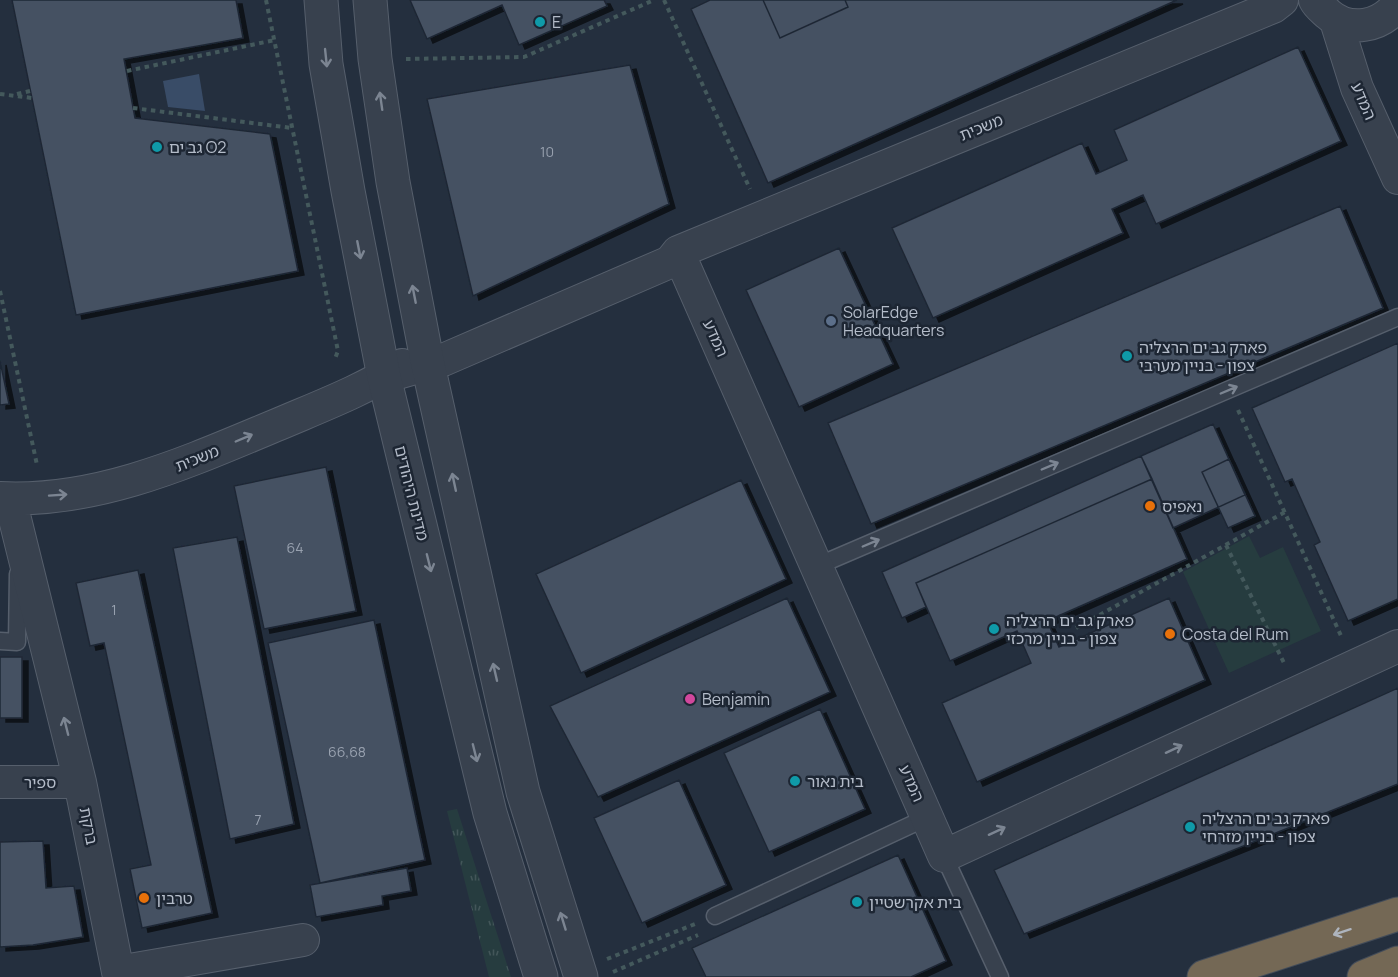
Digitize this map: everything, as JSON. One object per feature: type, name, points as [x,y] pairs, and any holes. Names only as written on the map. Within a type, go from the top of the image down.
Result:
[{"type":"highway","points":[[1204,977],[1398,914]]},
{"type":"highway","points":[[1364,977],[1398,963]]},
{"type":"street","name":"מדינת היהודים","points":[[321,0],[326,64],[384,377],[490,813],[541,977]]},
{"type":"street","points":[[370,0],[375,59],[393,182],[427,358],[522,792],[590,973]]},
{"type":"street","name":"משכית","points":[[5,498],[72,494],[115,486],[178,466],[427,358],[665,250],[678,252],[1262,11],[1282,0]]},
{"type":"street","points":[[1326,10],[1352,26],[1369,25],[1384,18],[1398,4]]},
{"type":"street","name":"המדע","points":[[1326,10],[1357,88],[1398,178]]},
{"type":"street","name":"המדע","points":[[678,252],[944,856]]},
{"type":"street","name":"ברקת","points":[[5,498],[18,531],[80,783],[118,975],[303,940]]},
{"type":"street","points":[[944,856],[1398,646]]},
{"type":"street","name":"ספיר","points":[[0,782],[80,783]]},
{"type":"lane","points":[[817,566],[1398,317]]},
{"type":"lane","points":[[0,641],[17,642],[18,531]]},
{"type":"lane","points":[[715,916],[928,817]]},
{"type":"lane","points":[[944,856],[1000,977]]},
{"type":"path","points":[[266,0],[338,351],[334,361]]},
{"type":"path","points":[[375,59],[524,57],[654,0]]},
{"type":"path","points":[[664,0],[762,217]]},
{"type":"path","points":[[127,71],[275,40]]},
{"type":"path","points":[[13,95],[30,91]]},
{"type":"path","points":[[0,94],[32,98]]},
{"type":"path","points":[[133,108],[292,128]]},
{"type":"path","points":[[0,291],[37,465]]},
{"type":"path","points":[[1229,390],[1354,666]]},
{"type":"path","points":[[1076,628],[1285,512]]},
{"type":"path","points":[[1226,545],[1298,692]]},
{"type":"path","points":[[590,973],[715,916]]},
{"type":"path","points":[[590,973],[698,935]]},
{"type":"green space","points":[[1249,536],[1260,558],[1283,547],[1321,631],[1229,673],[1183,572]]},
{"type":"green space","points":[[457,809],[511,977],[489,977],[447,811]]},
{"type":"water","points":[[199,74],[205,111],[168,107],[163,81]]},
{"type":"building","name":"גב ים O2","points":[[12,0],[236,0],[243,38],[124,59],[135,118],[270,134],[298,271],[76,315]]},
{"type":"building","name":"E","points":[[410,0],[604,0],[607,6],[519,45],[502,5],[427,39]]},
{"type":"building","points":[[710,0],[763,0],[780,38],[848,7],[845,0],[1177,0],[768,183],[691,9]]},
{"type":"building","points":[[710,0],[1177,0],[768,183],[691,9]]},
{"type":"building","points":[[1298,47],[1341,141],[1156,224],[1143,195],[1112,209],[1123,233],[933,318],[892,228],[1082,143],[1096,174],[1127,160],[1114,130]]},
{"type":"building","points":[[630,65],[669,204],[473,296],[427,99]]},
{"type":"building","name":"פארק גב ים הרצליה צפון - בניין מערבי","points":[[1340,206],[1383,308],[871,524],[828,423]]},
{"type":"building","points":[[839,248],[893,364],[799,407],[746,290]]},
{"type":"building","points":[[1398,343],[1398,599],[1348,621],[1314,545],[1320,542],[1292,479],[1285,482],[1252,408]]},
{"type":"building","points":[[0,361],[9,404],[0,405]]},
{"type":"building","points":[[1213,424],[1245,495],[1173,528],[1141,456]]},
{"type":"building","points":[[1141,456],[1152,479],[916,583],[926,607],[902,618],[882,572]]},
{"type":"building","points":[[1229,459],[1255,516],[1228,528],[1202,472]]},
{"type":"building","points":[[326,467],[356,611],[264,629],[234,486]]},
{"type":"building","name":"פארק גב ים הרצליה צפון - בניין מרכזי","points":[[1152,479],[1187,559],[1047,621],[1059,647],[1169,598],[1205,680],[977,782],[942,703],[1031,663],[1017,631],[950,661],[916,583]]},
{"type":"building","points":[[741,480],[786,579],[581,673],[536,574]]},
{"type":"building","points":[[237,537],[294,824],[230,839],[173,548]]},
{"type":"building","points":[[138,570],[212,913],[142,928],[130,869],[151,865],[104,643],[90,646],[76,583]]},
{"type":"building","name":"Benjamin","points":[[787,598],[830,692],[598,797],[550,706]]},
{"type":"building","points":[[374,620],[425,860],[320,883],[268,643]]},
{"type":"building","points":[[0,657],[22,657],[22,718],[0,718]]},
{"type":"building","name":"פארק גב ים הרצליה צפון - בניין מזרחי","points":[[1398,688],[1398,784],[1024,934],[994,870]]},
{"type":"building","name":"בית נאור","points":[[820,709],[865,809],[769,852],[724,753]]},
{"type":"building","points":[[679,780],[726,885],[642,923],[594,818]]},
{"type":"building","points":[[43,841],[46,888],[74,886],[83,937],[33,945],[0,947],[0,842]]},
{"type":"building","name":"בית אקרשטיין","points":[[898,855],[946,961],[911,977],[706,977],[692,948]]},
{"type":"building","points":[[407,868],[411,891],[382,896],[383,905],[316,917],[310,885]]},
{"type":"place","name":"E","points":[[540,22]]},
{"type":"place","name":"גב ים O2","points":[[157,147]]},
{"type":"place","name":"SolarEdge Headquarters","points":[[831,321]]},
{"type":"place","name":"פארק גב ים הרצליה צפון - בניין מערבי","points":[[1127,356]]},
{"type":"place","name":"נאפיס","points":[[1150,506]]},
{"type":"place","name":"פארק גב ים הרצליה צפון - בניין מרכזי","points":[[994,629]]},
{"type":"place","name":"Costa del Rum","points":[[1170,634]]},
{"type":"place","name":"Benjamin","points":[[690,699]]},
{"type":"place","name":"בית נאור","points":[[795,781]]},
{"type":"place","name":"פארק גב ים הרצליה צפון - בניין מזרחי","points":[[1190,827]]},
{"type":"place","name":"טרבין","points":[[144,898]]},
{"type":"place","name":"בית אקרשטיין","points":[[857,902]]}]
